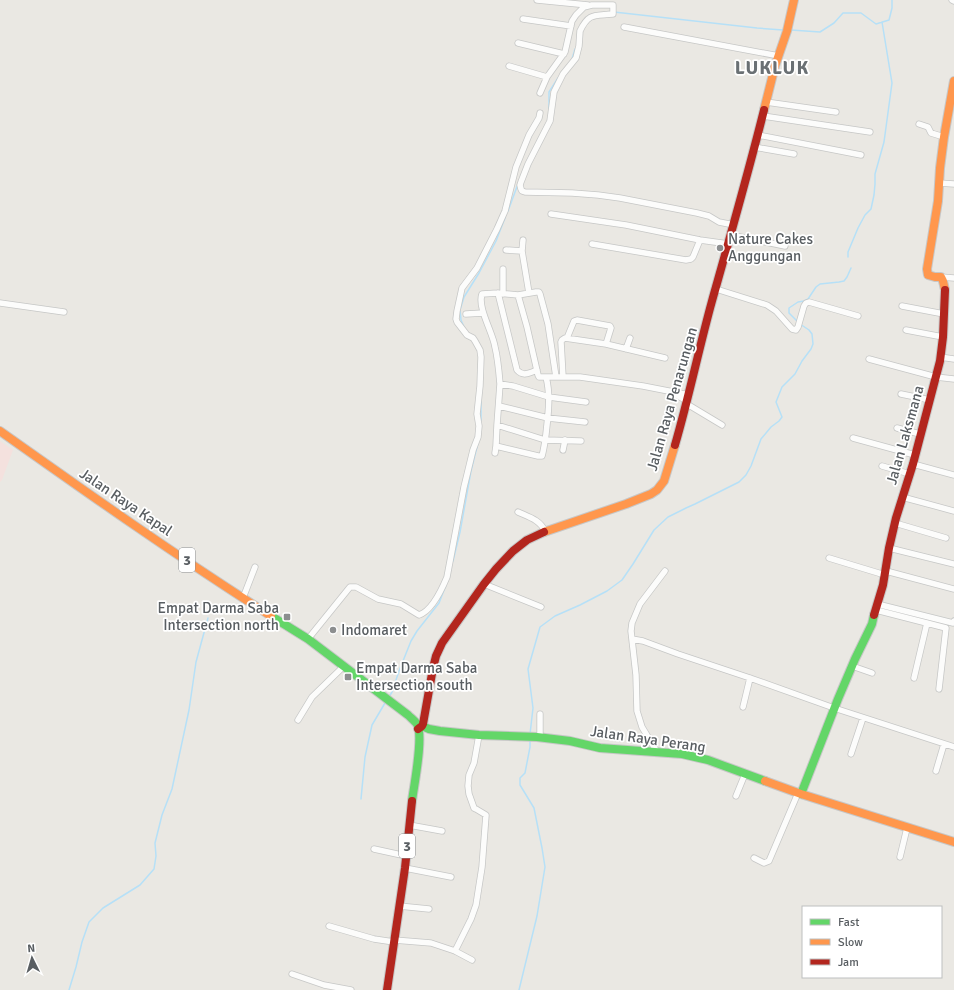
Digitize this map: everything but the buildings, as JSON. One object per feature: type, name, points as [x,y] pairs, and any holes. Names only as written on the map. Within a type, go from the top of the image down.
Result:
[{"type":"main road","name":"Jalan Raya Penarungan","points":[[420,727],[426,710],[436,656],[447,636],[496,569],[526,540],[545,531],[626,504],[658,490],[664,481],[688,400],[716,289],[794,0]]},
{"type":"main road","points":[[941,277],[928,275],[927,269],[938,201],[944,137],[951,116],[954,81]]},
{"type":"main road","name":"Jalan Laksmana","points":[[800,793],[822,742],[834,708],[872,624],[877,607],[883,585],[895,523],[913,464],[940,357],[943,337],[945,298],[945,288],[941,277]]},
{"type":"main road","name":"Jalan Raya Kapal","points":[[0,431],[109,508],[308,640],[400,709],[420,727]]},
{"type":"main road","name":"Jalan Raya Perang","points":[[420,727],[479,735],[539,737],[632,752],[657,752],[692,756],[800,793],[954,842]]},
{"type":"main road","name":"3","points":[[388,990],[419,750],[420,727]]},
{"type":"street","points":[[537,0],[592,5],[613,5],[613,14],[593,16],[585,21],[580,31],[579,46],[576,58],[563,74],[554,92],[552,97],[550,119],[524,174],[520,185],[521,189],[524,192],[572,193],[620,198],[697,213],[709,216],[718,222],[734,225]]},
{"type":"street","points":[[540,93],[547,77],[564,54],[572,21],[580,10],[584,7],[592,5]]},
{"type":"street","points":[[523,19],[571,26]]},
{"type":"street","points":[[624,27],[778,56]]},
{"type":"street","points":[[518,43],[564,54]]},
{"type":"street","points":[[509,66],[547,77]]},
{"type":"street","points":[[766,102],[836,112]]},
{"type":"street","points":[[308,640],[350,587],[356,587],[378,599],[401,604],[418,615],[421,615],[428,609],[442,590],[447,577],[464,487],[473,450],[478,437],[479,426],[477,414],[480,386],[480,350],[475,341],[467,335],[457,322],[457,311],[462,288],[477,268],[497,229],[504,211],[516,167],[540,113]]},
{"type":"street","points":[[763,116],[870,132]]},
{"type":"street","points":[[919,124],[928,127],[931,133],[944,137]]},
{"type":"street","points":[[758,135],[861,155]]},
{"type":"street","points":[[754,147],[794,154]]},
{"type":"street","points":[[523,152],[533,156]]},
{"type":"street","points":[[939,183],[954,184]]},
{"type":"street","points":[[551,214],[626,225],[728,244]]},
{"type":"street","points":[[731,235],[785,246]]},
{"type":"street","points":[[523,240],[522,251],[529,293]]},
{"type":"street","points":[[592,244],[686,260],[693,257],[700,240]]},
{"type":"street","points":[[506,250],[522,251]]},
{"type":"street","points":[[503,270],[501,293],[517,370],[524,374],[537,370]]},
{"type":"street","points":[[941,277],[954,278]]},
{"type":"street","points":[[716,289],[767,305],[776,311],[792,329],[796,330],[804,306],[809,302],[858,316]]},
{"type":"street","points":[[495,453],[500,384],[495,346],[483,313],[481,298],[482,294],[501,293],[518,295],[539,292],[548,324],[556,377]]},
{"type":"street","points":[[518,295],[538,376],[580,377],[669,391],[688,400],[722,425]]},
{"type":"street","points":[[0,303],[64,312]]},
{"type":"street","points":[[902,306],[944,314]]},
{"type":"street","points":[[466,314],[483,313]]},
{"type":"street","points":[[568,338],[574,321],[578,320],[610,326],[612,328],[606,344]]},
{"type":"street","points":[[906,330],[943,337]]},
{"type":"street","points":[[563,377],[561,342],[563,339],[568,338],[606,344],[665,358]]},
{"type":"street","points":[[626,349],[630,338]]},
{"type":"street","points":[[940,357],[954,359]]},
{"type":"street","points":[[869,360],[936,377],[954,379]]},
{"type":"street","points":[[496,446],[540,456],[543,455],[548,418],[549,396],[546,377]]},
{"type":"street","points":[[500,384],[549,396],[586,402]]},
{"type":"street","points":[[900,394],[930,400]]},
{"type":"street","points":[[499,406],[548,418],[585,422]]},
{"type":"street","points":[[497,425],[545,440],[581,441]]},
{"type":"street","points":[[897,428],[920,434]]},
{"type":"street","points":[[853,438],[915,455]]},
{"type":"street","points":[[563,450],[564,440]]},
{"type":"street","points":[[913,464],[954,475]]},
{"type":"street","points":[[882,466],[910,474]]},
{"type":"street","points":[[902,497],[954,511]]},
{"type":"street","points":[[518,512],[535,520],[543,527],[545,531]]},
{"type":"street","points":[[895,523],[946,538]]},
{"type":"street","points":[[889,548],[954,564]]},
{"type":"street","points":[[829,558],[954,589]]},
{"type":"street","points":[[243,598],[255,567]]},
{"type":"street","points":[[657,752],[642,728],[637,711],[636,675],[631,631],[632,623],[640,604],[665,570]]},
{"type":"street","points":[[484,584],[541,607]]},
{"type":"street","points":[[877,607],[953,623],[954,621]]},
{"type":"street","points":[[877,607],[946,628],[938,689]]},
{"type":"street","points":[[914,678],[928,623]]},
{"type":"street","points":[[632,639],[643,640],[678,654],[863,718],[954,747]]},
{"type":"street","points":[[852,666],[872,673]]},
{"type":"street","points":[[298,720],[312,697],[343,667]]},
{"type":"street","points":[[743,707],[750,678]]},
{"type":"street","points":[[539,737],[540,714]]},
{"type":"street","points":[[851,754],[863,718]]},
{"type":"street","points":[[455,951],[471,919],[476,905],[482,867],[486,815],[474,808],[468,786],[469,775],[474,763],[479,735]]},
{"type":"street","points":[[936,771],[944,744]]},
{"type":"street","points":[[736,796],[745,774]]},
{"type":"street","points":[[754,858],[764,863],[769,861],[800,793]]},
{"type":"street","points":[[409,825],[442,831]]},
{"type":"street","points":[[900,857],[907,828]]},
{"type":"street","points":[[374,849],[406,856]]},
{"type":"street","points":[[404,868],[451,877]]},
{"type":"street","points":[[399,906],[429,909]]},
{"type":"street","points":[[329,926],[374,939],[431,943],[455,951],[472,960]]},
{"type":"street","points":[[292,974],[324,985],[351,990]]},
{"type":"shaded area","points":[[0,441],[13,450],[0,482]]},
{"type":"waterway","points":[[791,30],[820,32],[834,23],[843,13],[861,13],[876,24],[889,20],[892,0]]},
{"type":"waterway","points":[[614,12],[783,30]]},
{"type":"waterway","points":[[848,257],[848,252],[858,228],[865,215],[871,209],[874,195],[875,174],[884,142],[892,83],[882,22]]},
{"type":"waterway","points":[[572,59],[575,49]]},
{"type":"waterway","points":[[549,109],[549,92],[558,78]]},
{"type":"waterway","points":[[508,211],[518,184]]},
{"type":"waterway","points":[[464,327],[461,320],[460,310],[464,297],[496,241],[505,218]]},
{"type":"waterway","points":[[797,321],[789,313],[789,308],[798,302],[808,299],[816,287],[820,284],[844,281],[851,268]]},
{"type":"waterway","points":[[530,734],[533,708],[528,669],[540,627],[555,616],[607,591],[622,580],[654,530],[668,517],[739,482],[746,475],[761,439],[782,417],[776,402],[782,387],[795,374],[813,344],[812,334],[800,324]]},
{"type":"waterway","points":[[481,399],[481,420]]},
{"type":"waterway","points":[[453,561],[478,443]]},
{"type":"waterway","points":[[389,697],[411,641],[439,603],[446,585]]},
{"type":"waterway","points":[[69,990],[89,922],[103,908],[140,885],[154,869],[156,856],[155,843],[162,815],[172,789],[189,710],[196,662],[208,618]]},
{"type":"waterway","points":[[361,799],[365,757],[372,725],[385,703]]},
{"type":"waterway","points":[[519,990],[537,916],[545,867],[534,808],[520,785],[520,778],[525,773],[530,740]]},
{"type":"traffic: fast","points":[[801,794],[838,699],[872,624],[874,615]]},
{"type":"traffic: fast","points":[[271,616],[308,639],[408,715],[417,724],[419,730],[419,749],[412,801]]},
{"type":"traffic: fast","points":[[422,726],[440,731],[479,735],[537,737],[570,741],[600,748],[682,754],[708,760],[765,781]]},
{"type":"traffic: slow","points":[[764,110],[775,66],[787,31],[794,0]]},
{"type":"traffic: slow","points":[[945,290],[941,277],[928,275],[927,269],[938,201],[944,137],[954,81]]},
{"type":"traffic: slow","points":[[0,431],[100,502],[271,616]]},
{"type":"traffic: slow","points":[[544,532],[651,494],[657,490],[664,481],[675,445]]},
{"type":"traffic: slow","points":[[765,781],[801,794],[954,842]]},
{"type":"traffic: jam","points":[[675,445],[707,319],[764,110]]},
{"type":"traffic: jam","points":[[874,615],[883,585],[896,518],[913,464],[940,361],[943,337],[945,290]]},
{"type":"traffic: jam","points":[[418,729],[423,724],[433,668],[436,656],[442,643],[496,569],[513,551],[527,540],[544,532]]},
{"type":"traffic: jam","points":[[387,990],[405,868],[412,801]]},
{"type":"place","name":"Nature Cakes Anggungan","points":[[720,248]]},
{"type":"place","name":"Empat Darma Saba Intersection north","points":[[287,617]]},
{"type":"place","name":"Indomaret","points":[[333,630]]},
{"type":"place","name":"Empat Darma Saba Intersection south","points":[[348,677]]},
{"type":"district","name":"LUKLUK","points":[[772,68]]}]
